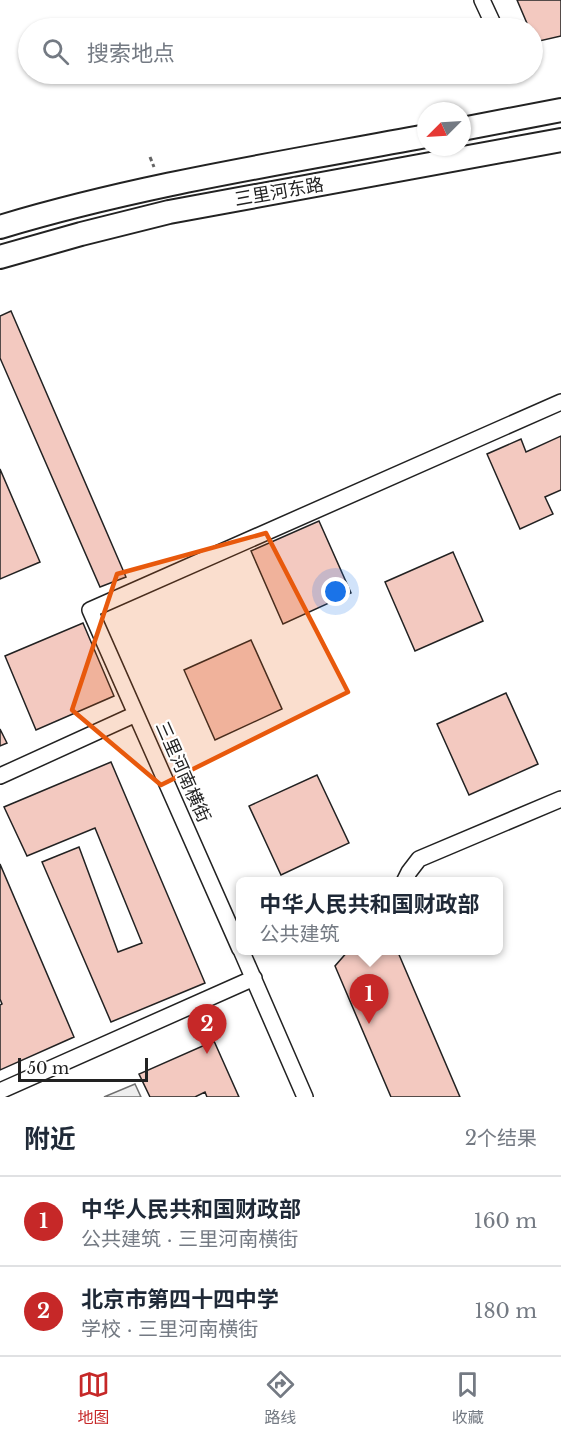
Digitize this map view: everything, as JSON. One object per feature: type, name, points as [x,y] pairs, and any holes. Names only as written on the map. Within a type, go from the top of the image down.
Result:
[{"type":"main road","points":[[471,127],[561,110]]},
{"type":"main road","name":"三里河东路","points":[[0,227],[162,186],[417,138]]},
{"type":"main road","name":"三里河东路","points":[[0,257],[169,212],[561,140]]},
{"type":"street","points":[[482,0],[490,18]]},
{"type":"street","points":[[136,714],[90,610],[561,402]]},
{"type":"street","name":"三里河南横街","points":[[0,776],[136,714],[236,941]]},
{"type":"street","points":[[406,877],[419,859],[561,799]]},
{"type":"street","name":"三里河南横街","points":[[242,955],[305,1097]]},
{"type":"street","points":[[0,1091],[254,978]]},
{"type":"highlighted area","points":[[266,533],[348,692],[161,785],[72,710],[117,574]]},
{"type":"shaded area","points":[[135,1084],[141,1097],[104,1097]]},
{"type":"building","points":[[517,0],[561,0],[561,36],[543,40],[543,18],[525,18]]},
{"type":"building","points":[[11,311],[126,577],[100,587],[0,358],[0,316]]},
{"type":"building","points":[[561,436],[561,490],[545,497],[553,514],[520,529],[487,454],[521,439],[526,452]]},
{"type":"building","points":[[0,469],[40,562],[0,579]]},
{"type":"building","points":[[319,521],[351,593],[283,624],[251,551]]},
{"type":"building","points":[[453,552],[483,621],[415,651],[385,582]]},
{"type":"building","points":[[83,623],[114,696],[36,730],[5,656]]},
{"type":"building","points":[[251,640],[282,709],[215,740],[184,670]]},
{"type":"building","points":[[506,693],[538,764],[469,795],[437,724]]},
{"type":"building","points":[[0,729],[7,743],[0,746]]},
{"type":"building","points":[[111,762],[205,983],[111,1022],[42,862],[79,847],[118,952],[142,943],[95,828],[27,856],[4,807]]},
{"type":"building","points":[[317,775],[349,843],[281,875],[249,806]]},
{"type":"building","points":[[0,864],[74,1037],[0,1070],[0,1005],[2,1004],[0,999]]},
{"type":"building","points":[[345,955],[399,955],[460,1097],[391,1097],[335,966]]},
{"type":"building","points":[[214,1041],[239,1097],[207,1097],[205,1092],[195,1097],[150,1097],[139,1074]]},
{"type":"place","name":"中华人民共和国财政部","points":[[369,1024]]},
{"type":"place","name":"北京市第四十四中学","points":[[207,1054]]}]
